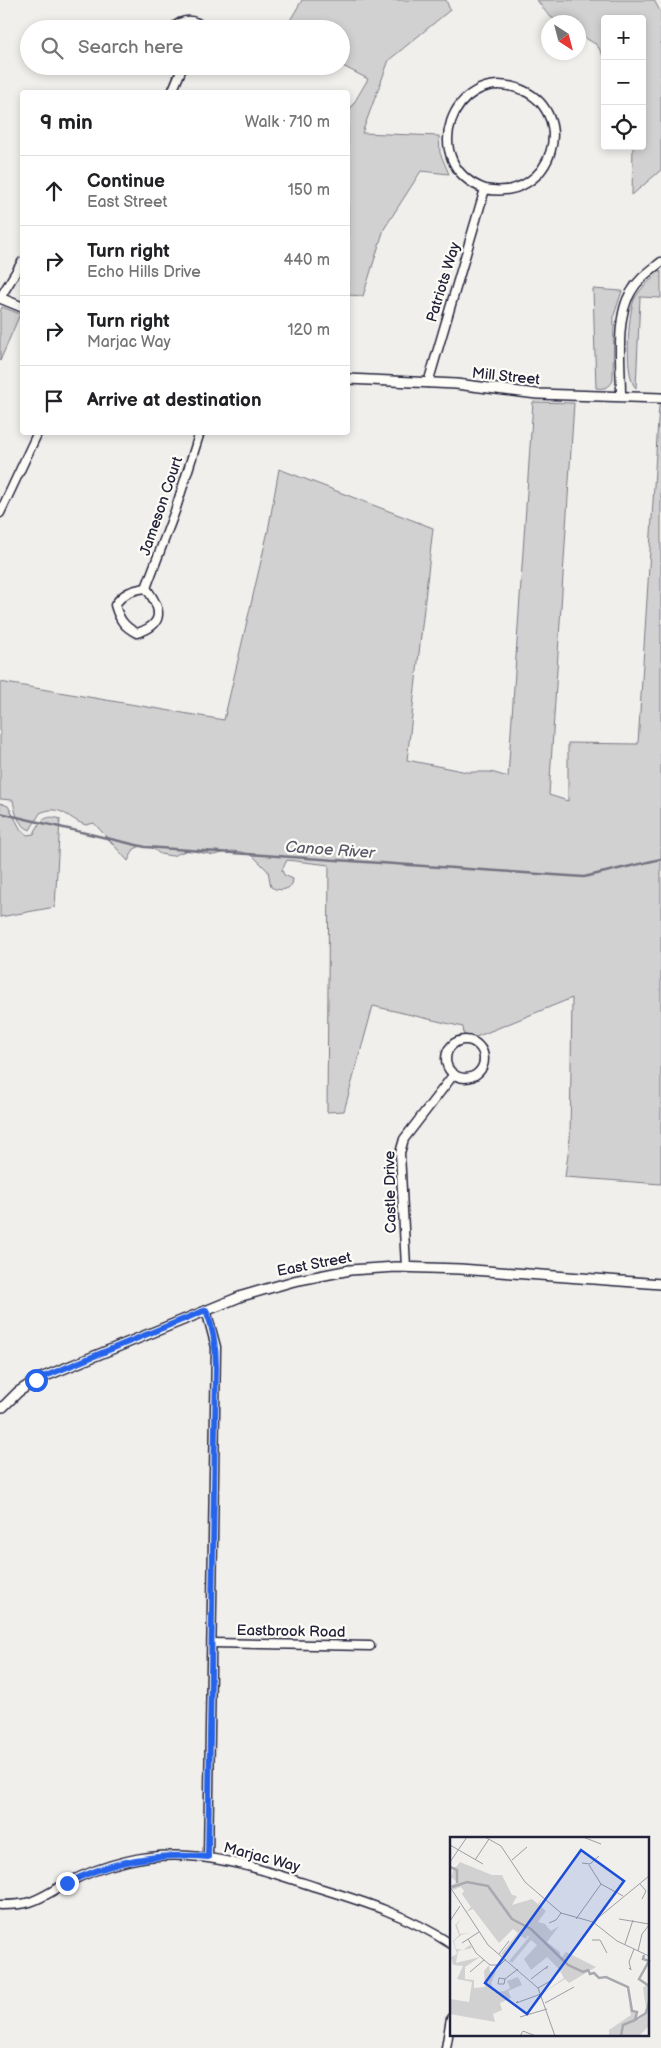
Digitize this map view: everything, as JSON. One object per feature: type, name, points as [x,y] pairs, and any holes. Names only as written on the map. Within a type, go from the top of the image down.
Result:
[{"type":"street","points":[[173,90],[180,75]]},
{"type":"street","points":[[491,86],[516,88],[531,96],[544,108],[553,132],[552,149],[540,173],[527,184],[502,192],[485,190],[470,182],[453,164],[447,140],[449,123],[456,108],[475,92],[491,86]]},
{"type":"street","name":"Patriots Way","points":[[428,383],[485,190]]},
{"type":"street","points":[[621,395],[624,307],[636,284],[661,262]]},
{"type":"street","points":[[20,265],[0,298],[20,306]]},
{"type":"street","name":"Mill Street","points":[[350,379],[428,383],[537,394],[621,395],[661,398]]},
{"type":"street","points":[[0,513],[37,435]]},
{"type":"street","name":"Jameson Court","points":[[146,588],[175,511],[199,435]]},
{"type":"street","points":[[146,588],[158,603],[159,613],[155,623],[147,630],[137,633],[128,629],[122,622],[115,605],[120,597],[130,591],[146,588]]},
{"type":"street","points":[[466,1040],[477,1044],[484,1060],[478,1072],[467,1077],[454,1074],[447,1059],[450,1048],[460,1041],[466,1040]]},
{"type":"street","name":"Castle Drive","points":[[406,1267],[400,1153],[404,1139],[454,1074]]},
{"type":"street","name":"East Street","points":[[1,1409],[18,1392],[36,1380],[242,1296],[294,1280],[350,1270],[406,1267],[568,1276],[661,1284]]},
{"type":"street","points":[[206,1310],[216,1347],[208,1857]]},
{"type":"street","name":"Eastbrook Road","points":[[212,1643],[370,1646]]},
{"type":"street","name":"Marjac Way","points":[[0,1905],[32,1902],[59,1887],[108,1866],[142,1857],[190,1855],[258,1868],[388,1910],[420,1924],[450,1943]]},
{"type":"street","points":[[446,2048],[450,2024]]},
{"type":"shaded area","points":[[302,0],[446,0],[450,10],[389,60],[362,133],[439,136],[440,153],[449,174],[421,171],[384,229],[363,296],[350,295],[350,110],[368,79],[350,70],[350,20],[290,20]]},
{"type":"shaded area","points":[[537,0],[654,0],[661,13],[661,170],[632,195],[633,150],[646,150],[646,15],[601,15],[601,52],[597,45],[586,38],[586,15],[549,15]]},
{"type":"shaded area","points":[[661,271],[661,298],[640,297],[636,388],[632,382],[630,372],[628,346],[632,307],[639,292]]},
{"type":"shaded area","points":[[593,289],[622,291],[614,315],[613,380],[608,386],[602,388],[596,388]]},
{"type":"shaded area","points":[[2,307],[20,314],[0,361],[0,312]]},
{"type":"shaded area","points":[[533,402],[574,403],[549,795],[568,801],[568,743],[638,744],[659,405],[661,405],[661,1184],[565,1177],[570,1138],[572,998],[476,1037],[464,1035],[463,1027],[373,1006],[344,1111],[327,1112],[329,865],[287,860],[282,870],[284,875],[293,879],[292,884],[288,888],[279,890],[271,887],[268,871],[253,856],[242,852],[232,851],[214,855],[188,850],[172,856],[160,854],[151,847],[141,846],[134,849],[128,861],[94,823],[86,825],[59,811],[47,810],[40,813],[30,830],[19,821],[13,800],[0,799],[0,682],[224,720],[268,531],[279,469],[433,528],[407,760],[467,772],[491,772],[508,777]]},
{"type":"shaded area","points":[[0,803],[8,806],[21,830],[27,835],[34,834],[40,823],[46,818],[55,817],[60,819],[55,907],[0,917]]},
{"type":"waterway","name":"Canoe River","points":[[0,813],[145,847],[584,877],[661,859]]},
{"type":"route","points":[[36,1380],[206,1310],[214,1333],[216,1367],[208,1857],[190,1855],[142,1857],[108,1866],[67,1883]]}]
